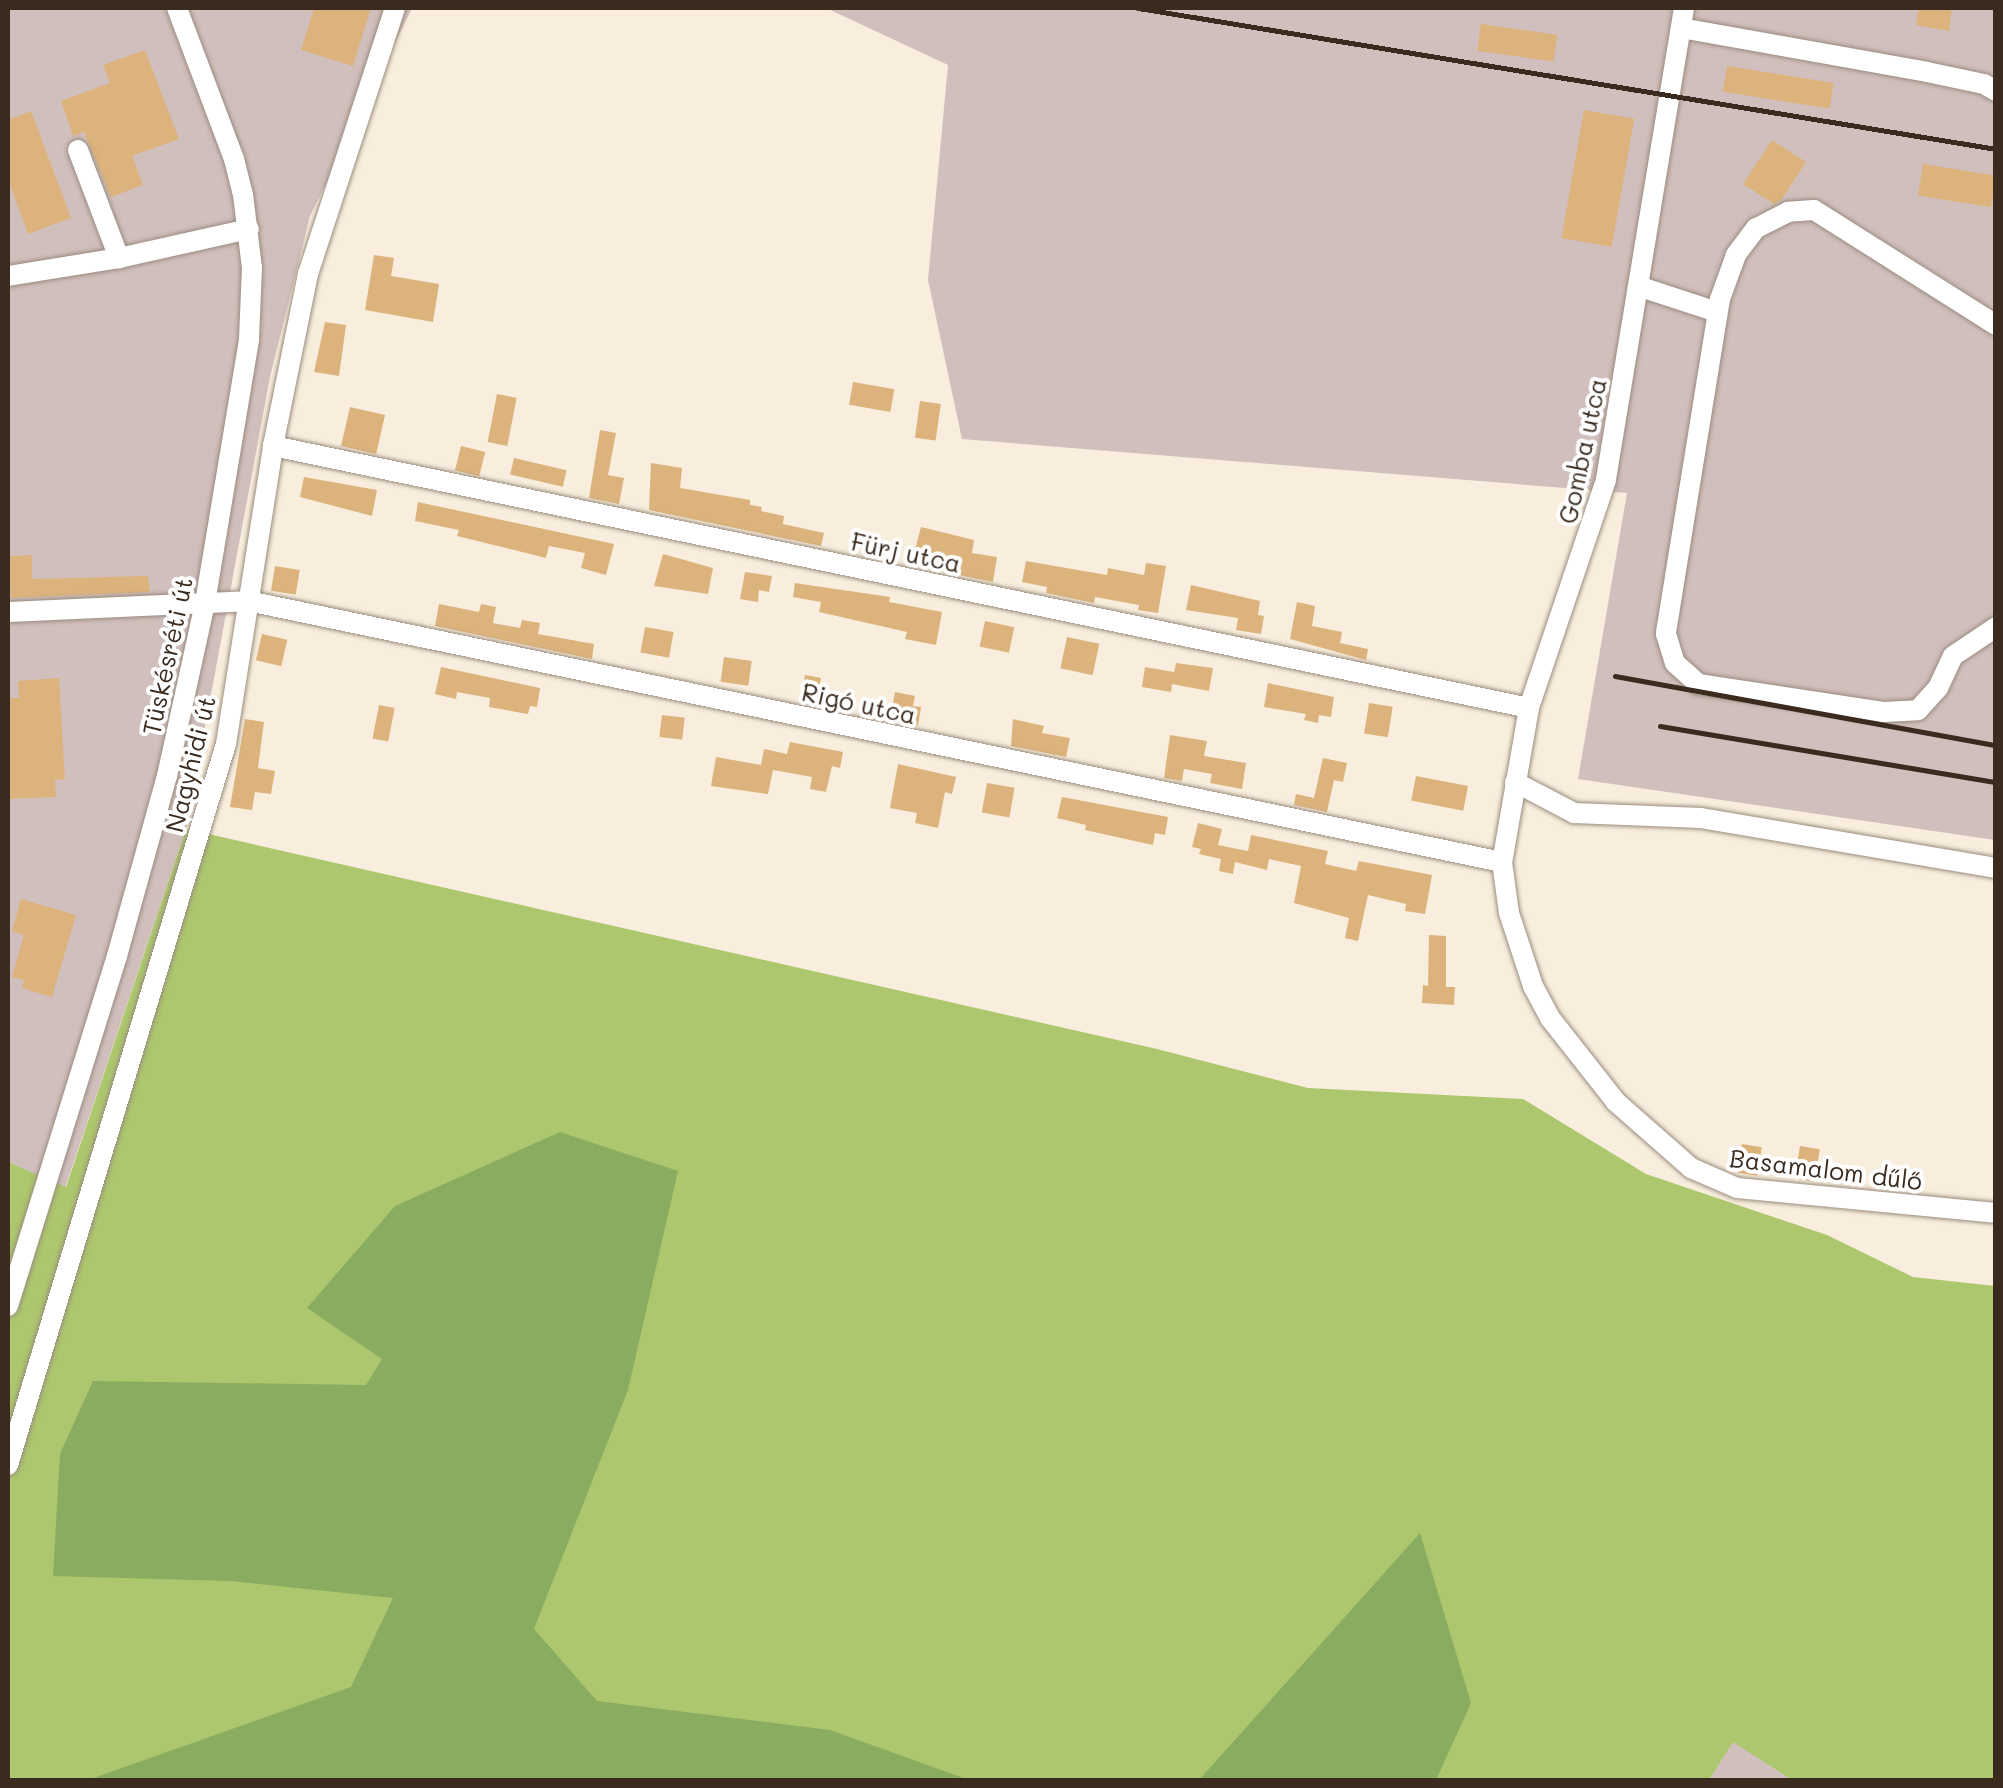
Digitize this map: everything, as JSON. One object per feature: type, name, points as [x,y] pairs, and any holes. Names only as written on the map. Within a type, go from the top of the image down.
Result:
[{"type":"street","name":"Tüskésréti út","points":[[8,1306],[142,874],[205,603],[250,339],[249,229],[234,159],[177,8]]},
{"type":"street","name":"Nagyhidi út","points":[[8,1465],[226,744],[273,446],[308,274],[395,8]]},
{"type":"street","points":[[1682,18],[1984,84],[1996,91]]},
{"type":"street","name":"Gomba utca","points":[[1522,954],[1503,886],[1502,862],[1515,782],[1530,708],[1599,509],[1682,18]]},
{"type":"street","points":[[78,150],[119,258]]},
{"type":"street","points":[[1996,325],[1814,210],[1788,212],[1756,228],[1736,255],[1717,312],[1666,634],[1674,663],[1698,684],[1883,712],[1918,710],[1938,688],[1953,656],[1996,627]]},
{"type":"street","points":[[8,276],[119,258],[249,229]]},
{"type":"street","points":[[1638,286],[1717,312]]},
{"type":"street","name":"Fürj utca","points":[[273,446],[1530,708]]},
{"type":"street","name":"Rigó utca","points":[[8,612],[248,600],[1502,862]]},
{"type":"street","points":[[1515,782],[1574,813],[1701,818],[1996,868]]},
{"type":"street","name":"Basamalom dűlő","points":[[1522,954],[1550,1018],[1616,1102],[1711,1180],[1737,1188],[1996,1213]]},
{"type":"shaded area","points":[[8,8],[412,8],[310,216],[270,377],[186,829],[65,1188],[8,1162]]},
{"type":"shaded area","points":[[826,8],[1995,8],[1995,840],[1578,779],[1627,493],[962,439],[928,280],[948,65]]},
{"type":"shaded area","points":[[1733,1741],[1792,1780],[1709,1780]]},
{"type":"green space","points":[[186,829],[1157,1049],[1308,1088],[1523,1099],[1646,1174],[1827,1235],[1913,1277],[1995,1286],[1995,1780],[1792,1780],[1733,1742],[1709,1780],[8,1780],[8,1162],[66,1187]]},
{"type":"green space","points":[[560,1132],[678,1171],[628,1390],[534,1629],[597,1701],[830,1730],[969,1780],[88,1780],[351,1687],[393,1598],[230,1581],[53,1576],[60,1454],[93,1381],[366,1385],[382,1359],[307,1308],[395,1206]]},
{"type":"green space","points":[[1420,1533],[1471,1703],[1436,1780],[1199,1780]]},
{"type":"building","points":[[314,8],[371,8],[353,66],[301,50]]},
{"type":"building","points":[[1919,8],[1952,8],[1949,31],[1916,25]]},
{"type":"building","points":[[1481,24],[1557,35],[1553,61],[1477,51]]},
{"type":"building","points":[[145,50],[179,139],[132,156],[143,185],[111,197],[84,132],[73,136],[61,101],[110,83],[103,65]]},
{"type":"building","points":[[1727,66],[1834,83],[1830,109],[1723,92]]},
{"type":"building","points":[[1584,110],[1634,119],[1612,247],[1561,238]]},
{"type":"building","points":[[31,111],[71,218],[28,234],[8,179],[8,120]]},
{"type":"building","points":[[1772,140],[1806,162],[1781,200],[1774,204],[1743,184]]},
{"type":"building","points":[[1923,164],[1996,176],[1991,207],[1918,196]]},
{"type":"building","points":[[374,255],[394,258],[391,276],[439,284],[433,322],[365,310]]},
{"type":"building","points":[[325,322],[346,325],[339,376],[314,372]]},
{"type":"building","points":[[853,382],[894,389],[890,412],[849,405]]},
{"type":"building","points":[[497,394],[517,398],[507,446],[488,442]]},
{"type":"building","points":[[920,401],[941,404],[936,441],[915,438]]},
{"type":"building","points":[[350,407],[385,415],[376,454],[341,446]]},
{"type":"building","points":[[600,430],[616,433],[608,475],[624,478],[619,504],[589,498]]},
{"type":"building","points":[[461,446],[485,452],[479,476],[455,470]]},
{"type":"building","points":[[514,458],[567,470],[563,487],[510,475]]},
{"type":"building","points":[[651,463],[682,468],[680,488],[750,500],[750,505],[762,507],[761,511],[784,516],[783,524],[824,533],[821,546],[649,510]]},
{"type":"building","points":[[304,477],[377,490],[372,516],[300,497]]},
{"type":"building","points":[[418,502],[614,544],[606,575],[581,568],[585,553],[549,546],[546,558],[457,536],[459,530],[415,521]]},
{"type":"building","points":[[921,527],[974,540],[972,553],[997,557],[993,582],[911,565]]},
{"type":"building","points":[[663,554],[713,568],[708,594],[654,586]]},
{"type":"building","points":[[32,555],[32,579],[148,576],[150,592],[11,598],[9,556]]},
{"type":"building","points":[[1026,561],[1107,575],[1108,568],[1144,575],[1146,563],[1166,566],[1158,613],[1138,610],[1139,605],[1095,597],[1094,603],[1046,593],[1047,587],[1022,582]]},
{"type":"building","points":[[275,566],[300,570],[296,595],[271,591]]},
{"type":"building","points":[[745,572],[772,576],[769,592],[759,590],[758,602],[740,599]]},
{"type":"building","points":[[795,583],[890,597],[889,602],[942,612],[936,645],[905,639],[907,632],[819,612],[821,602],[793,597]]},
{"type":"building","points":[[1191,585],[1260,601],[1258,615],[1264,616],[1261,634],[1236,630],[1238,618],[1186,610]]},
{"type":"building","points":[[1297,602],[1315,606],[1312,626],[1342,632],[1340,643],[1368,649],[1366,660],[1290,639]]},
{"type":"building","points":[[439,604],[479,612],[481,604],[496,607],[493,623],[520,628],[522,620],[540,623],[538,634],[594,644],[592,659],[435,626]]},
{"type":"building","points":[[985,621],[1014,627],[1009,653],[980,646]]},
{"type":"building","points":[[645,627],[674,632],[669,658],[640,653]]},
{"type":"building","points":[[262,634],[287,640],[281,666],[256,660]]},
{"type":"building","points":[[1067,637],[1099,644],[1093,675],[1060,668]]},
{"type":"building","points":[[724,657],[752,661],[748,686],[721,682]]},
{"type":"building","points":[[1176,663],[1213,668],[1209,691],[1172,684],[1171,692],[1142,687],[1145,667],[1174,672],[1173,678]]},
{"type":"building","points":[[441,667],[540,688],[537,707],[530,706],[528,714],[489,707],[490,698],[457,692],[456,699],[435,694]]},
{"type":"building","points":[[805,675],[821,678],[818,693],[828,695],[826,707],[800,702]]},
{"type":"building","points":[[59,678],[65,779],[55,780],[56,797],[8,799],[8,698],[19,698],[18,681]]},
{"type":"building","points":[[1268,683],[1334,697],[1331,717],[1319,715],[1318,723],[1304,720],[1306,714],[1264,707]]},
{"type":"building","points":[[895,692],[915,696],[913,706],[921,707],[918,726],[890,721]]},
{"type":"building","points":[[1369,703],[1393,707],[1388,737],[1364,734]]},
{"type":"building","points":[[379,705],[395,708],[388,741],[373,738]]},
{"type":"building","points":[[662,715],[685,718],[682,740],[659,737]]},
{"type":"building","points":[[245,719],[264,722],[258,768],[275,771],[271,794],[255,792],[252,810],[230,807]]},
{"type":"building","points":[[1013,719],[1044,726],[1042,733],[1070,738],[1066,757],[1011,746]]},
{"type":"building","points":[[1170,735],[1207,741],[1204,756],[1246,763],[1242,789],[1210,783],[1212,774],[1184,769],[1182,781],[1164,778]]},
{"type":"building","points":[[790,742],[843,752],[840,768],[832,766],[826,792],[810,789],[812,777],[773,770],[768,794],[711,786],[716,757],[761,765],[764,749],[787,754]]},
{"type":"building","points":[[1323,758],[1347,763],[1343,782],[1334,780],[1327,812],[1294,805],[1296,794],[1314,798]]},
{"type":"building","points":[[898,764],[956,777],[952,794],[945,792],[938,828],[915,823],[917,813],[890,808]]},
{"type":"building","points":[[1416,776],[1468,786],[1463,811],[1411,801]]},
{"type":"building","points":[[987,783],[1015,788],[1009,817],[982,813]]},
{"type":"building","points":[[1062,797],[1168,817],[1165,835],[1155,833],[1153,845],[1085,830],[1086,825],[1057,818]]},
{"type":"building","points":[[1198,823],[1222,829],[1218,845],[1248,851],[1251,835],[1328,851],[1325,864],[1356,871],[1359,861],[1432,875],[1425,914],[1405,911],[1406,904],[1368,895],[1358,941],[1345,938],[1349,918],[1294,903],[1301,866],[1269,859],[1267,870],[1235,862],[1233,874],[1219,871],[1221,859],[1199,854],[1201,849],[1192,847]]},
{"type":"building","points":[[21,899],[76,915],[52,997],[22,988],[24,980],[12,977],[24,935],[12,931]]},
{"type":"building","points":[[1429,935],[1446,936],[1446,987],[1455,987],[1454,1005],[1422,1003],[1423,985],[1428,986]]},
{"type":"building","points":[[1742,1144],[1762,1147],[1757,1176],[1737,1173]]},
{"type":"building","points":[[1800,1146],[1820,1149],[1815,1182],[1795,1179]]},
{"type":"railway","points":[[1138,8],[1996,149]]},
{"type":"railway","points":[[1615,676],[1996,745]]},
{"type":"railway","points":[[1660,726],[1996,782]]}]
